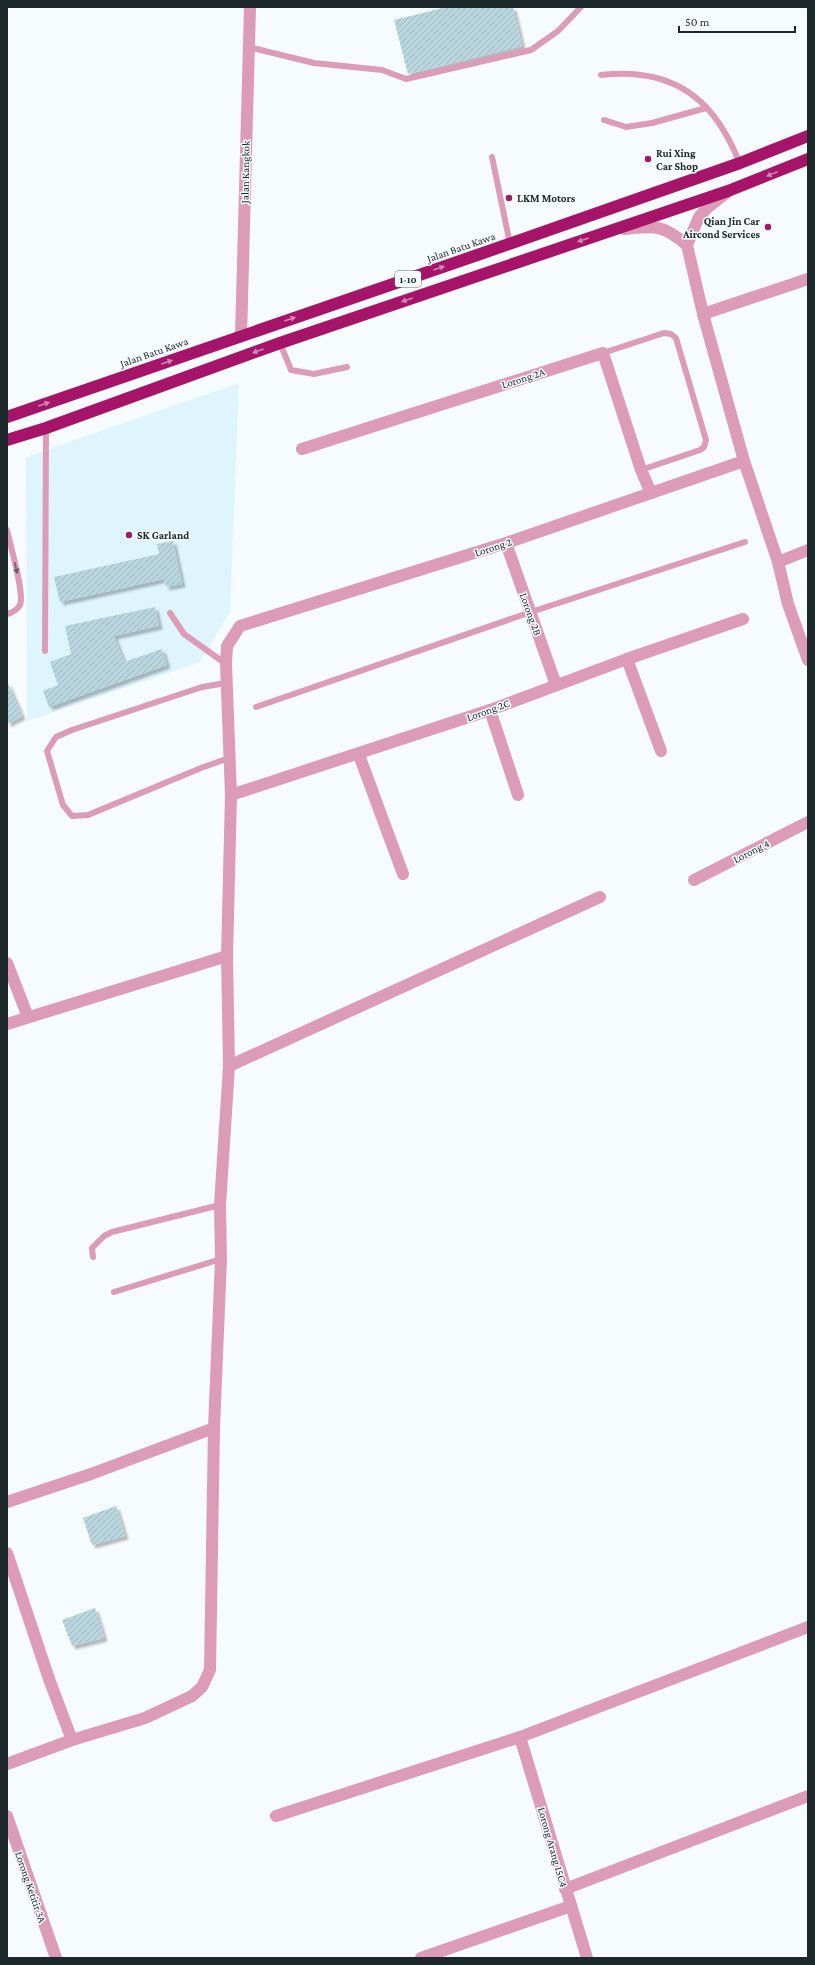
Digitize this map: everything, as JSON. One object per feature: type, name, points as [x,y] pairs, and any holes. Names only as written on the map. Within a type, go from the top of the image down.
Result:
[{"type":"highway","name":"Jalan Batu Kawa","points":[[7,417],[510,244],[740,163],[808,136]]},
{"type":"highway","name":"1-10","points":[[7,440],[46,428],[280,343],[728,191],[808,159]]},
{"type":"street","name":"Jalan Kangkok","points":[[241,336],[250,7]]},
{"type":"street","points":[[687,245],[703,212],[728,191]]},
{"type":"street","points":[[611,230],[656,226],[675,235],[687,245],[703,314],[744,461],[778,562],[788,604],[808,660]]},
{"type":"street","points":[[703,314],[808,279]]},
{"type":"street","points":[[603,353],[641,470],[651,493]]},
{"type":"street","name":"Lorong 2A","points":[[302,449],[603,353]]},
{"type":"street","name":"Lorong 2","points":[[226,664],[227,646],[240,626],[506,543],[744,461]]},
{"type":"street","name":"Lorong 2B","points":[[506,543],[556,685]]},
{"type":"street","points":[[778,562],[808,550]]},
{"type":"street","name":"Lorong 2C","points":[[231,795],[358,755],[490,710],[627,659],[743,619]]},
{"type":"street","points":[[627,659],[661,751]]},
{"type":"street","points":[[7,1764],[72,1740],[146,1718],[192,1696],[202,1687],[210,1670],[214,1428],[221,1259],[220,1205],[229,1066],[227,956],[231,795],[226,664]]},
{"type":"street","points":[[490,710],[518,795]]},
{"type":"street","points":[[358,755],[403,874]]},
{"type":"street","name":"Lorong 4","points":[[694,880],[808,822]]},
{"type":"street","points":[[229,1066],[600,897]]},
{"type":"street","points":[[7,1024],[227,956]]},
{"type":"street","points":[[7,963],[28,1017]]},
{"type":"street","points":[[7,1502],[91,1474],[214,1428]]},
{"type":"street","points":[[7,1553],[9,1569],[72,1740]]},
{"type":"street","points":[[276,1816],[520,1737],[808,1627]]},
{"type":"street","name":"Lorong Arang 15C4","points":[[520,1737],[543,1808],[565,1890],[587,1958]]},
{"type":"street","points":[[565,1890],[808,1796]]},
{"type":"street","name":"Lorong Ketitir 3A","points":[[7,1816],[56,1958]]},
{"type":"street","points":[[421,1958],[571,1906]]},
{"type":"lane","points":[[248,47],[314,63],[346,68],[382,70],[406,79],[531,50],[558,31],[581,7]]},
{"type":"lane","points":[[601,75],[624,72],[653,76],[682,87],[706,108],[725,132],[740,163]]},
{"type":"lane","points":[[604,120],[626,127],[652,123],[706,108]]},
{"type":"lane","points":[[492,156],[510,244]]},
{"type":"lane","points":[[603,353],[664,333],[671,334],[676,338],[706,440],[704,446],[700,450],[641,470]]},
{"type":"lane","points":[[280,343],[291,370],[314,374],[347,367]]},
{"type":"lane","points":[[45,651],[46,428]]},
{"type":"lane","points":[[7,530],[21,594],[20,605],[13,612],[7,614]]},
{"type":"lane","points":[[256,707],[531,612],[745,542]]},
{"type":"lane","points":[[170,613],[184,634],[226,664]]},
{"type":"lane","points":[[226,683],[202,687],[72,730],[56,737],[47,751],[63,805],[72,816],[88,815],[201,768],[229,758]]},
{"type":"lane","points":[[93,1257],[92,1248],[104,1236],[112,1232],[220,1205]]},
{"type":"lane","points":[[114,1292],[221,1259]]},
{"type":"shaded area","name":"SK Garland","points":[[239,383],[230,612],[200,662],[27,721],[26,457]]},
{"type":"building","points":[[447,7],[513,7],[522,46],[408,74],[394,20]]},
{"type":"building","points":[[173,541],[182,584],[166,587],[164,579],[60,602],[54,577],[159,554],[157,544]]},
{"type":"building","points":[[155,607],[159,626],[114,636],[124,662],[162,649],[167,665],[49,707],[43,691],[58,685],[50,662],[71,654],[65,626]]},
{"type":"building","points":[[7,681],[22,716],[7,724]]},
{"type":"building","points":[[116,1506],[125,1536],[92,1545],[83,1518]]},
{"type":"building","points":[[95,1608],[104,1638],[72,1646],[62,1620]]},
{"type":"place","name":"Rui Xing Car Shop","points":[[648,159]]},
{"type":"place","name":"LKM Motors","points":[[509,198]]},
{"type":"place","name":"Qian Jin Car Aircond Services","points":[[768,227]]},
{"type":"place","name":"SK Garland","points":[[129,535]]}]
